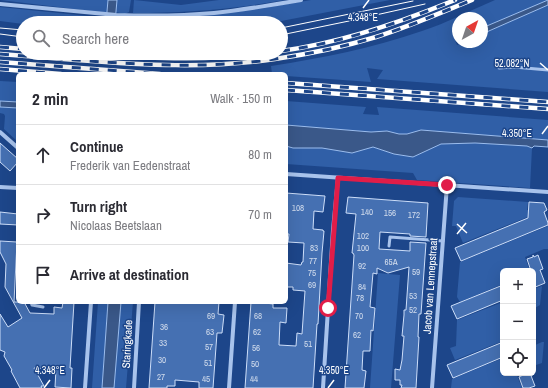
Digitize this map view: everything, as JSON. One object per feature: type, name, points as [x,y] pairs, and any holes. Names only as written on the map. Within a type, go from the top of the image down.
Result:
[{"type":"street","points":[[0,4],[116,16],[214,13],[301,0]]},
{"type":"street","points":[[0,132],[16,146]]},
{"type":"street","points":[[288,174],[548,192]]},
{"type":"street","points":[[323,388],[333,230],[338,178]]},
{"type":"street","name":"Jacob van Lennepstraat","points":[[432,388],[447,185]]},
{"type":"street","points":[[0,187],[16,188]]},
{"type":"street","points":[[85,388],[91,304]]},
{"type":"street","name":"Staringkade","points":[[134,388],[139,304]]},
{"type":"street","points":[[229,388],[235,304]]},
{"type":"lane","points":[[499,68],[514,67],[548,70]]},
{"type":"lane","points":[[389,246],[390,238],[443,241]]},
{"type":"lane","points":[[32,304],[43,307]]},
{"type":"shaded area","points":[[0,0],[108,0],[107,13]]},
{"type":"shaded area","points":[[108,0],[117,0],[116,16],[107,16]]},
{"type":"shaded area","points":[[117,0],[131,0],[129,12],[125,14],[115,12]]},
{"type":"shaded area","points":[[134,0],[181,5],[219,0],[285,0],[209,10],[133,13]]},
{"type":"shaded area","points":[[311,0],[390,0],[288,20],[288,16],[198,16],[259,9]]},
{"type":"shaded area","points":[[495,0],[548,0],[488,25],[488,12],[468,12]]},
{"type":"shaded area","points":[[548,0],[548,5],[488,31],[488,25]]},
{"type":"shaded area","points":[[548,5],[548,92],[377,79],[383,70],[367,68],[371,82],[288,76],[288,72],[272,72],[271,66],[309,60],[385,43],[431,28],[452,19],[452,48],[488,48],[488,31]]},
{"type":"shaded area","points":[[0,7],[88,16],[16,16],[16,23],[0,21]]},
{"type":"shaded area","points":[[0,81],[16,82],[16,102],[0,101]]},
{"type":"shaded area","points":[[0,101],[16,102],[16,108],[0,107]]},
{"type":"shaded area","points":[[288,101],[366,107],[363,114],[379,115],[377,107],[548,120],[548,140],[421,130],[407,134],[387,131],[371,132],[288,125]]},
{"type":"shaded area","points":[[0,107],[16,108],[16,140],[4,129],[5,116],[4,114],[0,113]]},
{"type":"shaded area","points":[[288,125],[371,132],[387,131],[399,134],[407,134],[421,130],[548,140],[548,147],[534,146],[532,148],[527,146],[475,143],[441,144],[413,157],[394,154],[373,147],[352,153],[322,148],[293,148],[288,147]]},
{"type":"shaded area","points":[[475,143],[527,146],[532,148],[530,188],[417,180],[413,173],[288,164],[288,147],[293,148],[322,148],[352,153],[373,147],[394,154],[413,157],[441,144]]},
{"type":"shaded area","points":[[458,197],[528,202],[527,210],[534,211],[535,214],[463,243],[456,226],[452,226],[454,201]]},
{"type":"shaded area","points":[[548,226],[548,249],[544,249],[525,257],[529,268],[500,268],[500,285],[460,302],[457,297],[460,262]]},
{"type":"shaded area","points":[[378,273],[400,275],[391,388],[370,388]]},
{"type":"shaded area","points":[[542,286],[540,305],[536,307],[536,304],[536,288]]},
{"type":"shaded area","points":[[500,303],[500,342],[455,360],[450,348],[456,346],[457,320]]},
{"type":"shaded area","points":[[98,304],[108,304],[102,388],[92,388]]},
{"type":"shaded area","points":[[108,304],[121,304],[114,388],[102,388]]},
{"type":"shaded area","points":[[121,304],[133,304],[126,388],[114,388]]},
{"type":"shaded area","points":[[544,342],[542,363],[536,365],[536,345]]},
{"type":"shaded area","points":[[500,359],[500,376],[517,376],[522,388],[451,388],[452,379]]},
{"type":"building","points":[[0,143],[16,157],[16,164],[10,171],[0,162]]},
{"type":"building","points":[[288,193],[325,196],[323,212],[314,211],[313,229],[324,231],[313,388],[245,388],[251,304],[273,304],[273,308],[287,308],[286,323],[280,322],[279,345],[296,346],[297,333],[302,334],[305,291],[293,290],[293,287],[288,287],[288,263],[301,265],[303,262],[304,243],[288,242]]},
{"type":"building","points":[[348,197],[428,203],[426,237],[410,236],[410,234],[380,232],[379,249],[410,251],[410,242],[426,243],[421,314],[419,314],[416,388],[401,388],[402,385],[400,385],[400,380],[395,380],[395,369],[400,370],[402,360],[404,336],[402,336],[404,310],[406,310],[409,267],[388,273],[377,268],[377,274],[373,273],[370,307],[375,308],[373,331],[371,330],[370,351],[363,351],[362,370],[366,371],[364,388],[345,388],[354,255],[352,253],[356,214],[346,213]]},
{"type":"building","points":[[529,202],[544,203],[547,210],[544,212],[548,225],[461,261],[455,248],[528,218]]},
{"type":"building","points":[[0,212],[16,214],[16,225],[0,224]]},
{"type":"building","points":[[0,241],[16,242],[14,302],[16,302],[16,304],[25,304],[30,313],[54,314],[54,307],[62,308],[63,304],[74,304],[70,368],[72,368],[71,388],[55,387],[56,369],[34,368],[44,386],[41,386],[42,388],[20,388],[4,356],[5,352],[0,350],[0,314],[8,327],[22,318],[5,287],[6,264],[0,252]]},
{"type":"building","points":[[533,255],[534,257],[538,255],[543,269],[540,270],[545,283],[536,287],[536,268],[530,268],[527,259],[533,257]]},
{"type":"building","points":[[500,286],[500,301],[457,319],[451,306]]},
{"type":"building","points":[[155,304],[219,304],[218,314],[224,315],[222,333],[217,333],[213,388],[199,388],[199,382],[175,380],[175,386],[167,386],[167,388],[149,388]]},
{"type":"building","points":[[500,343],[500,358],[453,378],[447,365]]},
{"type":"building","points":[[531,376],[535,386],[523,388],[519,377]]},
{"type":"tram line","points":[[288,27],[413,1]]},
{"type":"tram line","points":[[288,34],[425,4]]},
{"type":"tram line","points":[[0,28],[16,29]]},
{"type":"tram line","points":[[0,34],[16,36]]},
{"type":"railway","points":[[288,50],[326,43],[370,31],[413,17],[455,0]]},
{"type":"railway","points":[[288,57],[364,41],[424,20],[472,0]]},
{"type":"railway","points":[[0,47],[16,48]]},
{"type":"railway","points":[[0,54],[16,55]]},
{"type":"railway","points":[[76,60],[151,65],[225,64],[267,60]]},
{"type":"railway","points":[[0,62],[133,72]]},
{"type":"railway","points":[[0,69],[37,72]]},
{"type":"railway","points":[[288,83],[548,102]]},
{"type":"railway","points":[[288,90],[548,109]]},
{"type":"route","points":[[328,308],[338,178],[447,185]]}]
